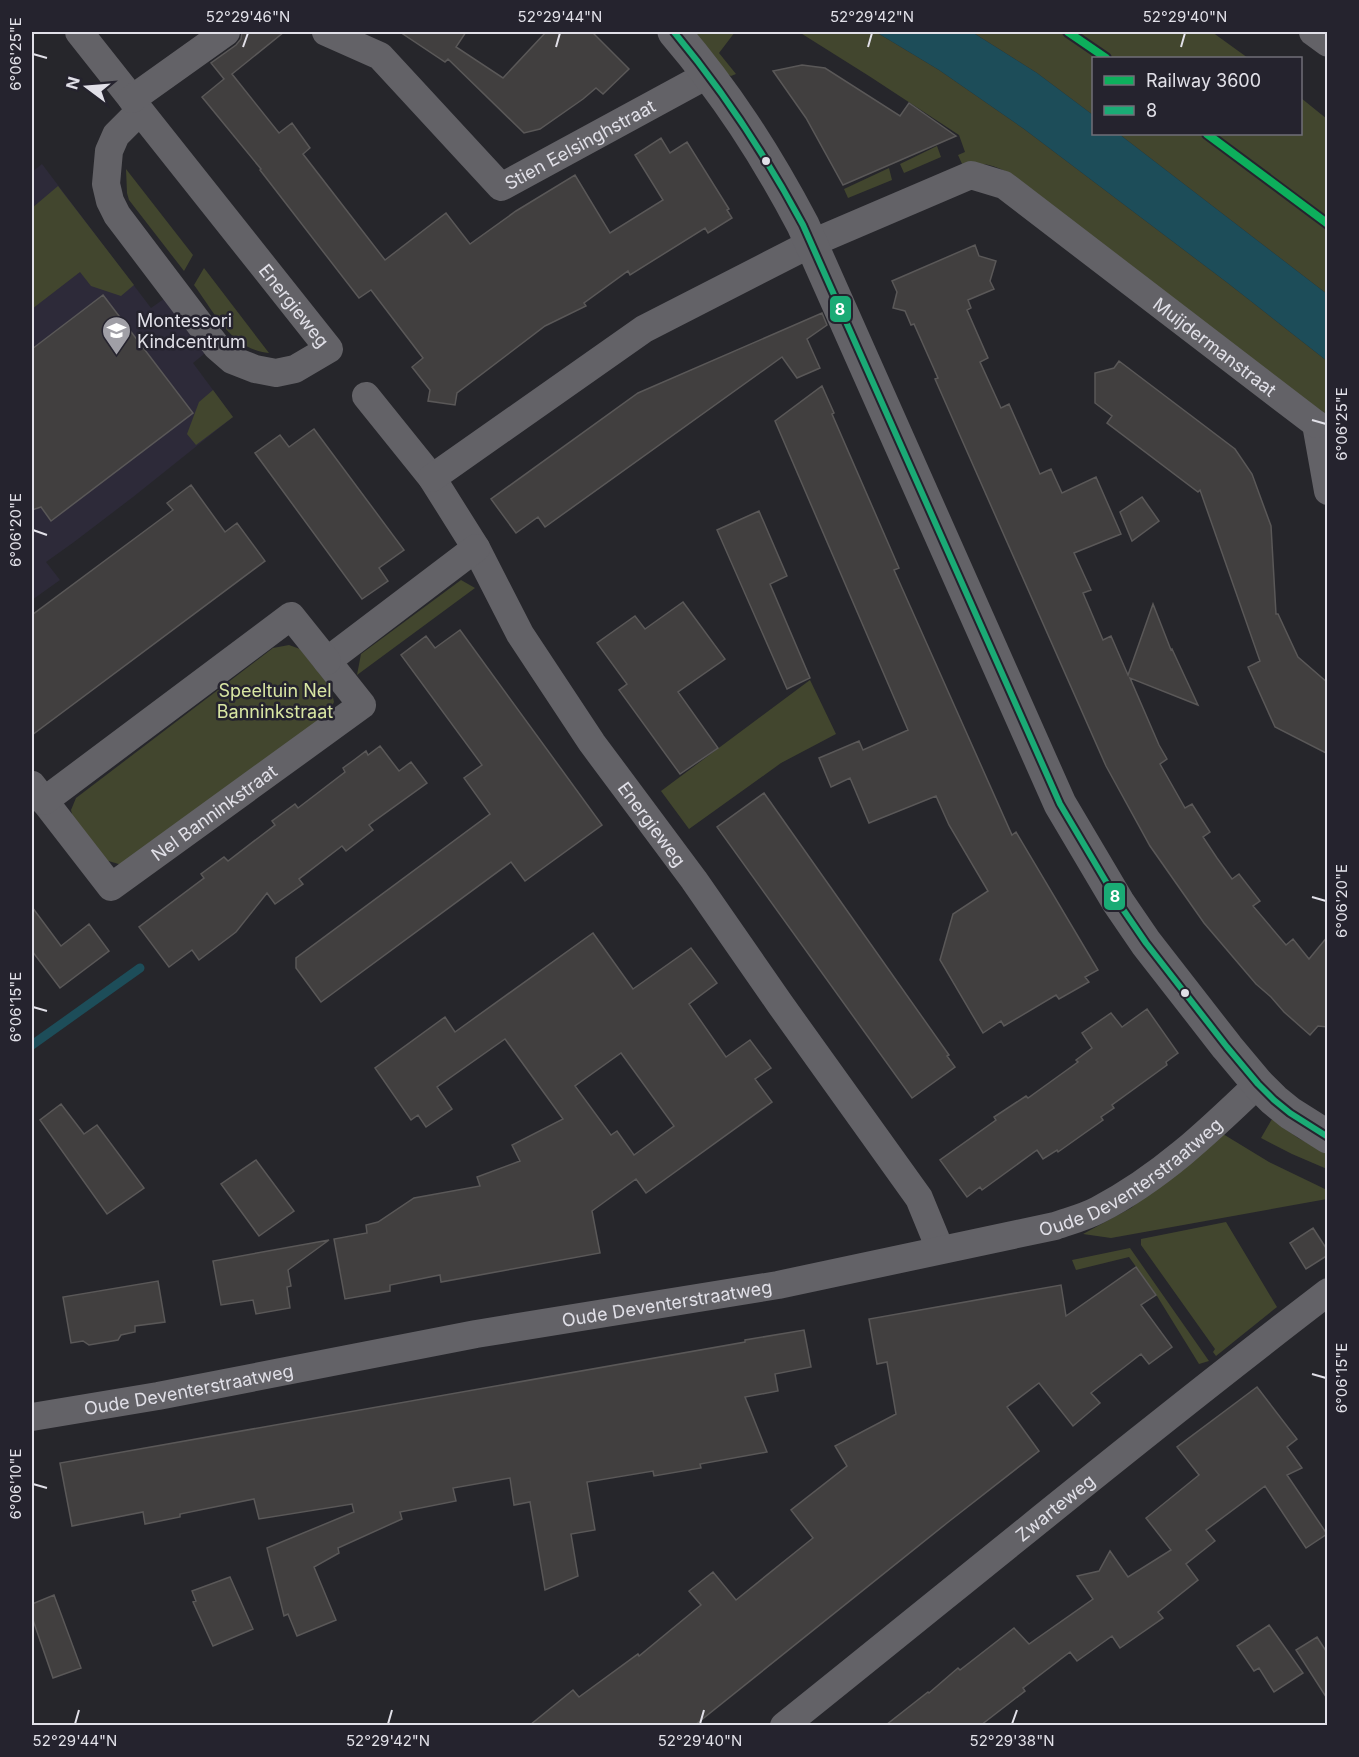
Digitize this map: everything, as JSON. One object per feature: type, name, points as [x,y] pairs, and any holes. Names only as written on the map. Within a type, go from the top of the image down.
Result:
[{"type":"street","name":"Energieweg","points":[[79,32],[329,350],[295,369],[276,373],[255,369],[232,360],[217,347],[117,215],[110,201],[106,184],[109,151],[116,135],[136,105]]},
{"type":"street","points":[[136,105],[226,32]]},
{"type":"street","name":"Stien Eelsinghstraat","points":[[326,32],[381,56],[501,187],[709,74]]},
{"type":"street","points":[[674,32],[709,74],[745,124],[776,174],[812,243],[1060,804],[1118,902],[1146,943],[1258,1084],[1290,1113],[1328,1137]]},
{"type":"street","points":[[1313,32],[1328,43]]},
{"type":"street","name":"Muijdermanstraat","points":[[432,478],[644,329],[812,243],[971,175],[1004,185],[1322,429]]},
{"type":"street","name":"Energieweg","points":[[366,396],[432,478],[476,548],[520,634],[592,743],[694,880],[919,1198],[940,1249]]},
{"type":"street","points":[[1322,429],[1328,491]]},
{"type":"street","points":[[327,661],[476,548]]},
{"type":"street","name":"Nel Banninkstraat","points":[[291,616],[362,705],[111,887],[38,793],[291,616]]},
{"type":"street","name":"Oude Deventerstraatweg","points":[[32,1417],[158,1396],[476,1334],[778,1285],[1055,1226],[1096,1211],[1141,1185],[1182,1154],[1258,1084]]},
{"type":"street","name":"Zwarteweg","points":[[784,1725],[1121,1454],[1328,1292]]},
{"type":"shaded area","name":"Montessori Kindcentrum","points":[[42,164],[151,308],[168,296],[209,350],[193,363],[233,417],[133,497],[46,562],[60,580],[32,600],[32,172]]},
{"type":"green space","points":[[693,32],[735,32],[719,53],[736,74],[731,76],[727,74]]},
{"type":"green space","points":[[799,32],[876,32],[939,70],[1024,129],[1327,361],[1327,418],[1009,173],[987,165],[963,166],[958,155],[965,152],[959,135]]},
{"type":"green space","points":[[972,32],[1212,32],[1247,57],[1092,57],[1092,114],[1037,73]]},
{"type":"green space","points":[[1302,99],[1327,119],[1327,294],[1120,135],[1302,135]]},
{"type":"green space","points":[[937,146],[941,157],[904,173],[900,164]]},
{"type":"green space","points":[[889,168],[892,180],[848,198],[844,189]]},
{"type":"green space","points":[[126,169],[193,255],[184,271],[129,200]]},
{"type":"green space","points":[[58,186],[134,285],[121,296],[91,286],[80,272],[32,309],[32,208]]},
{"type":"green space","points":[[204,268],[269,353],[244,345],[217,318],[194,285]]},
{"type":"green space","points":[[213,390],[233,417],[196,445],[187,434],[199,402]]},
{"type":"green space","points":[[461,580],[475,588],[357,675],[361,654]]},
{"type":"green space","name":"Speeltuin Nel Banninkstraat","points":[[289,645],[300,649],[331,688],[334,702],[323,719],[122,865],[105,860],[73,818],[71,810],[76,798],[273,648]]},
{"type":"green space","points":[[810,680],[836,734],[781,763],[689,829],[661,791]]},
{"type":"green space","points":[[1272,1119],[1298,1138],[1327,1153],[1327,1169],[1261,1138]]},
{"type":"green space","points":[[1223,1134],[1269,1162],[1327,1190],[1327,1199],[1111,1238],[1083,1234],[1131,1208]]},
{"type":"green space","points":[[1226,1222],[1277,1307],[1216,1356],[1213,1352],[1215,1349],[1141,1245],[1141,1239]]},
{"type":"green space","points":[[1130,1248],[1209,1361],[1199,1364],[1157,1296],[1129,1257],[1076,1270],[1072,1260]]},
{"type":"water","points":[[876,32],[972,32],[1037,73],[1092,114],[1092,135],[1120,135],[1327,294],[1327,361],[1024,129],[939,70]]},
{"type":"building","points":[[242,32],[284,32],[232,74],[279,133],[292,123],[310,148],[303,154],[385,260],[446,213],[470,244],[516,211],[575,175],[610,233],[663,200],[635,155],[661,138],[670,153],[687,142],[729,209],[727,210],[732,218],[708,233],[705,228],[630,275],[628,271],[584,303],[586,306],[545,326],[457,393],[455,405],[428,401],[430,390],[412,367],[423,358],[371,290],[359,298],[261,169],[202,97],[224,79],[211,63],[236,45],[241,39]]},
{"type":"building","points":[[400,32],[466,32],[456,47],[503,78],[546,32],[592,32],[629,69],[603,94],[596,88],[540,129],[524,133],[448,59],[445,62]]},
{"type":"building","points":[[802,65],[825,68],[900,116],[909,103],[956,136],[843,185],[806,118],[773,71]]},
{"type":"building","points":[[975,245],[979,256],[996,261],[990,281],[994,289],[968,300],[971,308],[967,310],[988,358],[980,362],[1001,408],[1009,404],[1040,474],[1051,469],[1062,493],[1096,477],[1121,534],[1074,553],[1091,590],[1083,593],[1103,640],[1111,636],[1128,675],[1153,604],[1171,650],[1198,705],[1130,678],[1167,759],[1160,764],[1185,808],[1192,804],[1210,832],[1203,837],[1217,858],[1232,879],[1239,874],[1260,901],[1253,906],[1286,945],[1293,939],[1309,959],[1328,936],[1328,1027],[1318,1026],[1310,1035],[1256,984],[1204,923],[1150,846],[1106,766],[935,379],[938,378],[914,324],[911,325],[905,311],[893,308],[897,292],[892,281]]},
{"type":"building","points":[[103,295],[193,413],[51,521],[41,507],[32,510],[32,349]]},
{"type":"building","points":[[822,313],[827,325],[807,339],[820,368],[797,378],[782,357],[545,527],[538,517],[516,533],[491,499],[638,393]]},
{"type":"building","points":[[1119,361],[1235,449],[1252,474],[1271,526],[1276,614],[1298,657],[1328,683],[1328,754],[1275,727],[1248,667],[1260,661],[1200,490],[1198,492],[1107,423],[1112,416],[1095,403],[1095,373],[1114,368]]},
{"type":"building","points":[[822,386],[899,568],[894,570],[1012,835],[1016,832],[1098,970],[1085,977],[1089,982],[1059,999],[1056,995],[1004,1026],[1001,1021],[983,1033],[940,960],[953,914],[988,891],[949,825],[936,796],[869,823],[850,778],[831,787],[819,758],[859,741],[863,750],[908,730],[775,421]]},
{"type":"building","points":[[314,429],[404,550],[379,568],[388,581],[362,599],[255,453],[280,435],[289,447]]},
{"type":"building","points":[[191,485],[225,532],[237,523],[265,561],[32,735],[32,615],[173,510],[167,503]]},
{"type":"building","points":[[1142,497],[1159,521],[1132,541],[1120,512]]},
{"type":"building","points":[[759,511],[787,576],[770,584],[810,678],[787,689],[717,530]]},
{"type":"building","points":[[683,602],[725,659],[678,692],[718,748],[680,774],[619,690],[627,684],[597,643],[635,616],[645,629]]},
{"type":"building","points":[[460,630],[602,825],[525,881],[511,862],[321,1002],[296,968],[296,958],[490,814],[464,778],[482,765],[401,655],[426,636],[435,648]]},
{"type":"building","points":[[380,746],[399,771],[411,762],[427,783],[369,825],[373,830],[346,851],[342,846],[299,879],[303,884],[275,904],[267,893],[236,932],[199,960],[192,950],[169,967],[139,927],[204,878],[201,874],[224,857],[228,861],[275,825],[272,821],[295,804],[298,808],[345,772],[343,768],[366,751],[368,755]]},
{"type":"building","points":[[764,793],[949,1055],[947,1056],[955,1067],[912,1098],[717,827]]},
{"type":"building","points":[[32,907],[61,946],[89,924],[109,951],[60,988],[32,951]]},
{"type":"building","points":[[593,933],[633,989],[691,948],[717,983],[689,1004],[726,1057],[750,1040],[771,1068],[755,1079],[772,1102],[646,1193],[636,1179],[592,1211],[600,1253],[441,1282],[440,1275],[390,1285],[390,1291],[345,1299],[334,1239],[367,1233],[366,1225],[378,1222],[414,1198],[480,1186],[477,1177],[520,1161],[512,1145],[563,1119],[505,1039],[437,1087],[452,1109],[426,1127],[418,1115],[411,1120],[375,1068],[445,1017],[455,1032]],"holes":[[[621,1053],[674,1126],[634,1155],[617,1131],[611,1135],[575,1086]]]},
{"type":"building","points":[[1147,1009],[1178,1053],[1166,1062],[1167,1065],[1112,1105],[1114,1108],[1101,1117],[1103,1120],[1058,1152],[1057,1150],[1043,1159],[1037,1150],[982,1190],[980,1187],[967,1197],[940,1160],[996,1120],[994,1117],[1026,1096],[1028,1098],[1078,1062],[1076,1060],[1092,1048],[1082,1033],[1111,1013],[1122,1027]]},
{"type":"building","points":[[61,1104],[84,1134],[97,1125],[144,1188],[107,1214],[40,1120]]},
{"type":"building","points":[[256,1160],[294,1211],[259,1236],[221,1184]]},
{"type":"building","points":[[1313,1228],[1328,1251],[1328,1255],[1306,1269],[1290,1243]]},
{"type":"building","points":[[329,1240],[288,1270],[291,1286],[287,1287],[290,1308],[256,1314],[253,1300],[221,1305],[213,1261]]},
{"type":"building","points":[[1136,1267],[1156,1295],[1141,1305],[1172,1347],[1149,1364],[1141,1354],[1091,1393],[1100,1403],[1073,1426],[1039,1383],[1007,1407],[1039,1451],[695,1725],[530,1725],[573,1690],[579,1697],[638,1654],[639,1656],[701,1605],[689,1591],[713,1572],[736,1600],[813,1538],[791,1510],[847,1466],[835,1446],[896,1414],[887,1362],[877,1364],[869,1319],[1061,1285],[1066,1316]]},
{"type":"building","points":[[158,1281],[165,1322],[135,1326],[135,1332],[121,1335],[118,1340],[89,1345],[83,1341],[71,1343],[63,1297]]},
{"type":"building","points":[[804,1330],[811,1367],[775,1374],[778,1391],[745,1397],[767,1452],[700,1464],[701,1468],[654,1476],[653,1471],[587,1482],[595,1530],[571,1534],[578,1576],[545,1590],[530,1502],[514,1505],[510,1478],[453,1488],[456,1501],[400,1512],[402,1519],[338,1548],[339,1553],[314,1567],[336,1620],[297,1636],[288,1614],[284,1616],[267,1548],[354,1512],[352,1504],[259,1519],[254,1499],[180,1514],[180,1517],[145,1524],[143,1512],[72,1526],[60,1463]]},
{"type":"building","points":[[1257,1387],[1297,1439],[1287,1447],[1302,1468],[1287,1475],[1327,1534],[1306,1548],[1265,1486],[1206,1530],[1215,1541],[1186,1564],[1198,1580],[1158,1612],[1163,1618],[1120,1648],[1112,1636],[1077,1661],[1070,1652],[1023,1688],[1025,1691],[981,1725],[886,1725],[958,1668],[960,1670],[1014,1628],[1029,1644],[1093,1599],[1077,1576],[1099,1571],[1110,1551],[1128,1577],[1171,1550],[1146,1518],[1199,1475],[1177,1447]]},
{"type":"building","points":[[230,1577],[253,1629],[213,1646],[193,1602],[196,1601],[192,1591]]},
{"type":"building","points":[[54,1595],[81,1668],[53,1678],[32,1617],[32,1604]]},
{"type":"building","points":[[1269,1625],[1303,1673],[1274,1692],[1259,1668],[1254,1671],[1237,1646]]},
{"type":"building","points":[[1317,1637],[1328,1654],[1328,1700],[1296,1650]]},
{"type":"waterway","points":[[32,1045],[140,968]]},
{"type":"rail line","name":"3600","points":[[1068,32],[1105,57]]},
{"type":"rail line","name":"3600","points":[[1208,135],[1328,224]]},
{"type":"transit line","name":"8","points":[[674,32],[743,125],[803,225],[1060,804],[1118,902],[1146,943],[1258,1084],[1290,1113],[1328,1137]]},
{"type":"place","name":"Montessori Kindcentrum","points":[[116,356]]}]
